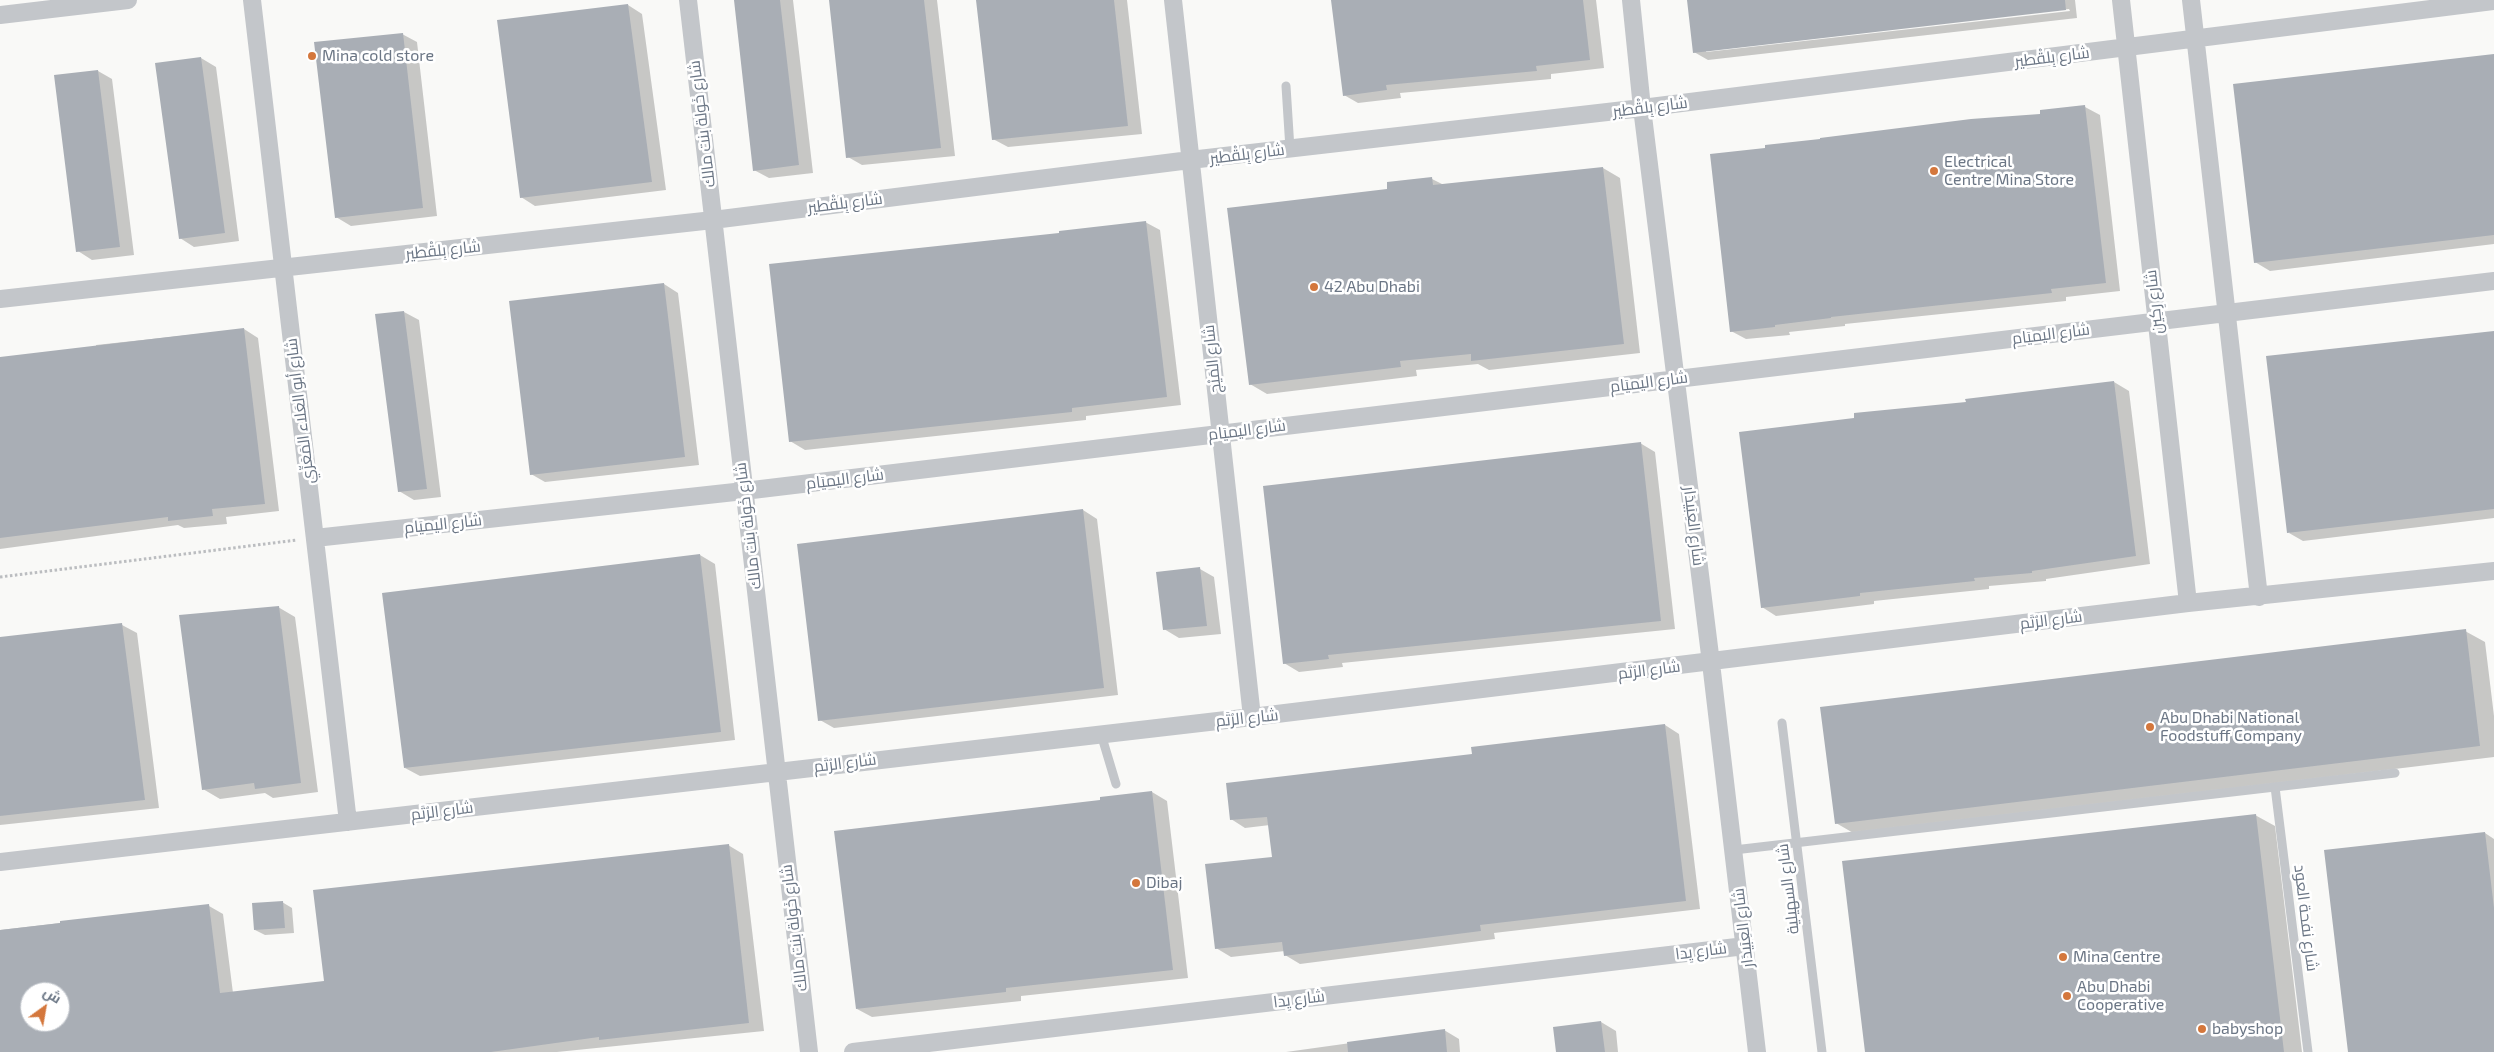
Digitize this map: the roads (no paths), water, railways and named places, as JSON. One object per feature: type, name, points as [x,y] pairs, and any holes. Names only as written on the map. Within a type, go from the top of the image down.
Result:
[{"type":"street","points":[[0,15],[128,0]]},
{"type":"street","name":"شارع أبو العَلاء المَعَرِّي","points":[[252,0],[348,822]]},
{"type":"street","name":"شارع خَولة بنت مالك","points":[[688,0],[808,1052]]},
{"type":"street","name":"شارع المَيْج","points":[[1173,0],[1252,717]]},
{"type":"street","name":"شارع العِبَيدَار","points":[[1630,0],[1757,1052]]},
{"type":"street","name":"شارع رِكِين","points":[[2120,0],[2188,604]]},
{"type":"street","points":[[2191,0],[2259,597]]},
{"type":"street","name":"شارع بِلقْطير","points":[[0,299],[713,220],[1190,160],[1642,108],[2494,1]]},
{"type":"street","name":"شارع اليميَام","points":[[315,538],[744,491],[2494,281]]},
{"type":"street","name":"شارع الرُتَم","points":[[0,862],[1252,717],[2188,604],[2494,571]]},
{"type":"street","name":"شارع يِدا","points":[[853,1052],[1745,946]]},
{"type":"lane","points":[[1286,86],[1290,149]]},
{"type":"lane","name":"شارع السهيلية","points":[[1782,723],[1822,1052]]},
{"type":"lane","points":[[1101,734],[1116,784]]},
{"type":"lane","points":[[1734,850],[2395,773]]},
{"type":"lane","name":"شارع نفحة العود","points":[[2275,787],[2308,1052]]},
{"type":"place","name":"Mina cold store","points":[[312,56]]},
{"type":"place","name":"Electrical Centre Mina Store","points":[[1934,171]]},
{"type":"place","name":"42 Abu Dhabi","points":[[1314,287]]},
{"type":"place","name":"Abu Dhabi National Foodstuff Company","points":[[2150,727]]},
{"type":"place","name":"Dibaj","points":[[1136,883]]},
{"type":"place","name":"Mina Centre","points":[[2063,957]]},
{"type":"place","name":"Abu Dhabi Cooperative","points":[[2067,996]]},
{"type":"place","name":"babyshop","points":[[2202,1029]]}]
